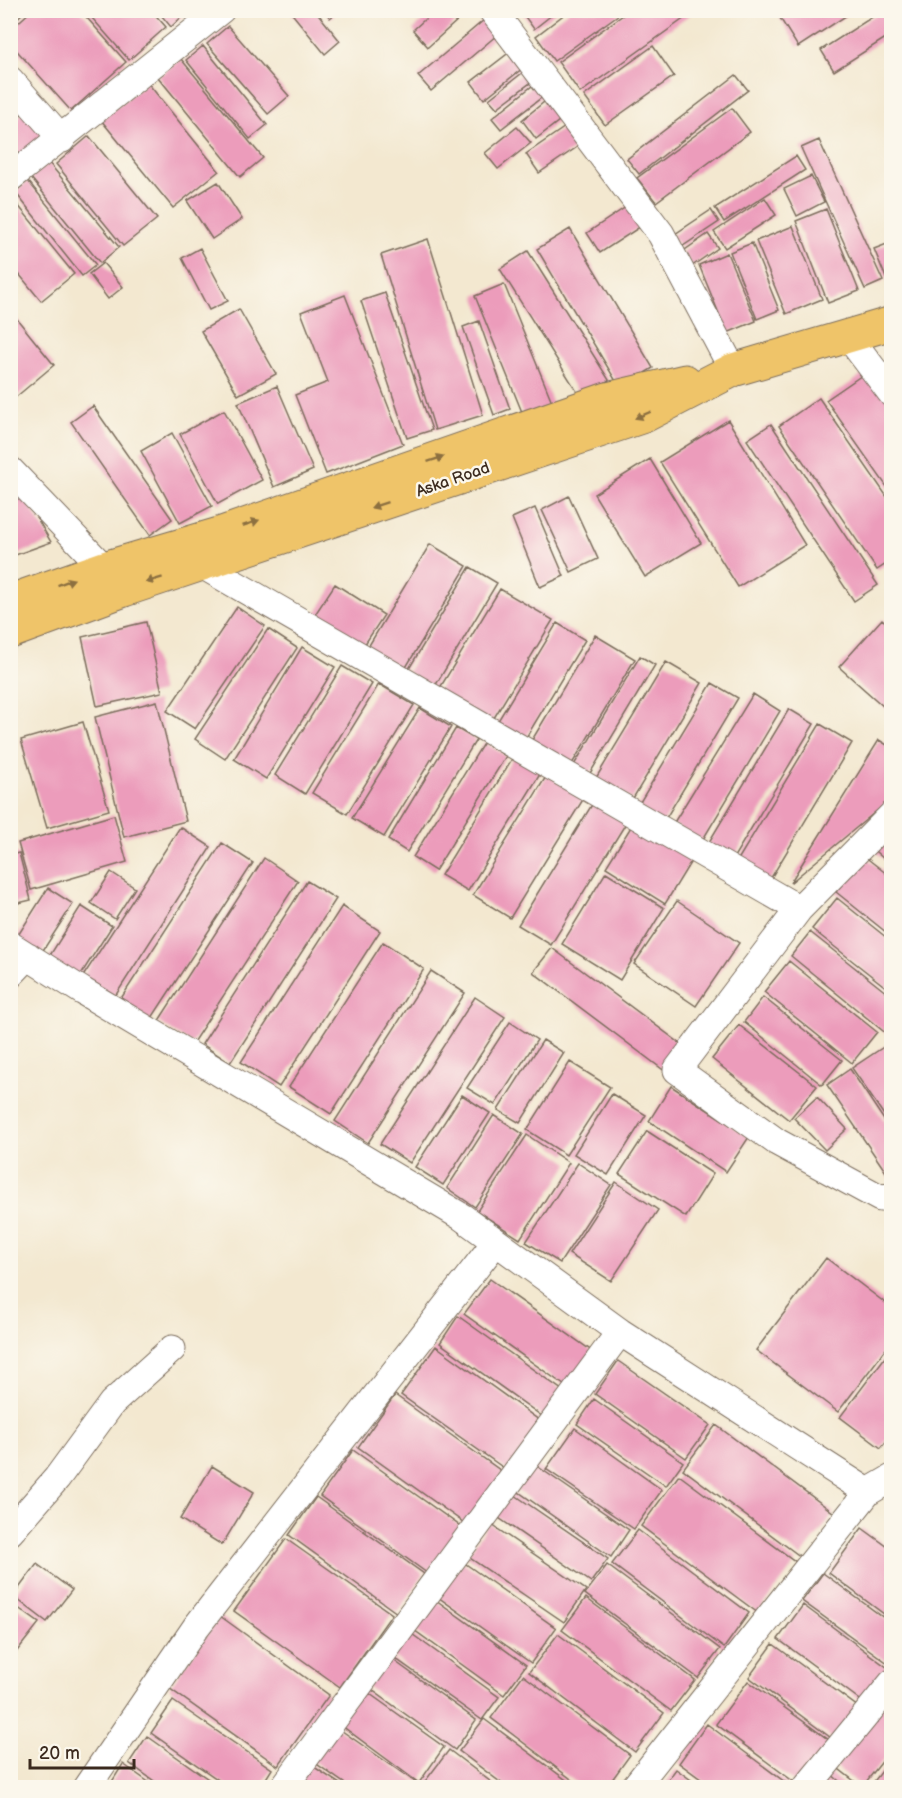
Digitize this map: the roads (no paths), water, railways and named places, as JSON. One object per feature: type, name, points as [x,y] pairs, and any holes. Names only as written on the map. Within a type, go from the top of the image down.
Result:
[{"type":"highway","name":"Aska Road","points":[[10,632],[124,590],[644,416],[733,370],[891,323]]},
{"type":"highway","points":[[10,602],[104,568],[219,534],[607,399],[733,370]]},
{"type":"street","points":[[10,178],[62,139],[221,10]]},
{"type":"street","points":[[492,10],[661,234],[733,370]]},
{"type":"street","points":[[10,80],[62,139]]},
{"type":"street","points":[[848,336],[891,394]]},
{"type":"street","points":[[10,470],[104,568]]},
{"type":"street","points":[[202,565],[798,909]]},
{"type":"street","points":[[891,815],[798,909],[677,1070],[777,1142],[880,1198],[891,1197]]},
{"type":"street","points":[[16,959],[94,999],[462,1217],[620,1332],[868,1492]]},
{"type":"street","points":[[86,1788],[196,1627],[495,1243]]},
{"type":"street","points":[[283,1788],[620,1332]]},
{"type":"street","points":[[10,1532],[57,1478],[112,1403],[172,1348]]},
{"type":"street","points":[[634,1788],[868,1492],[891,1478]]},
{"type":"street","points":[[806,1788],[891,1683]]}]
